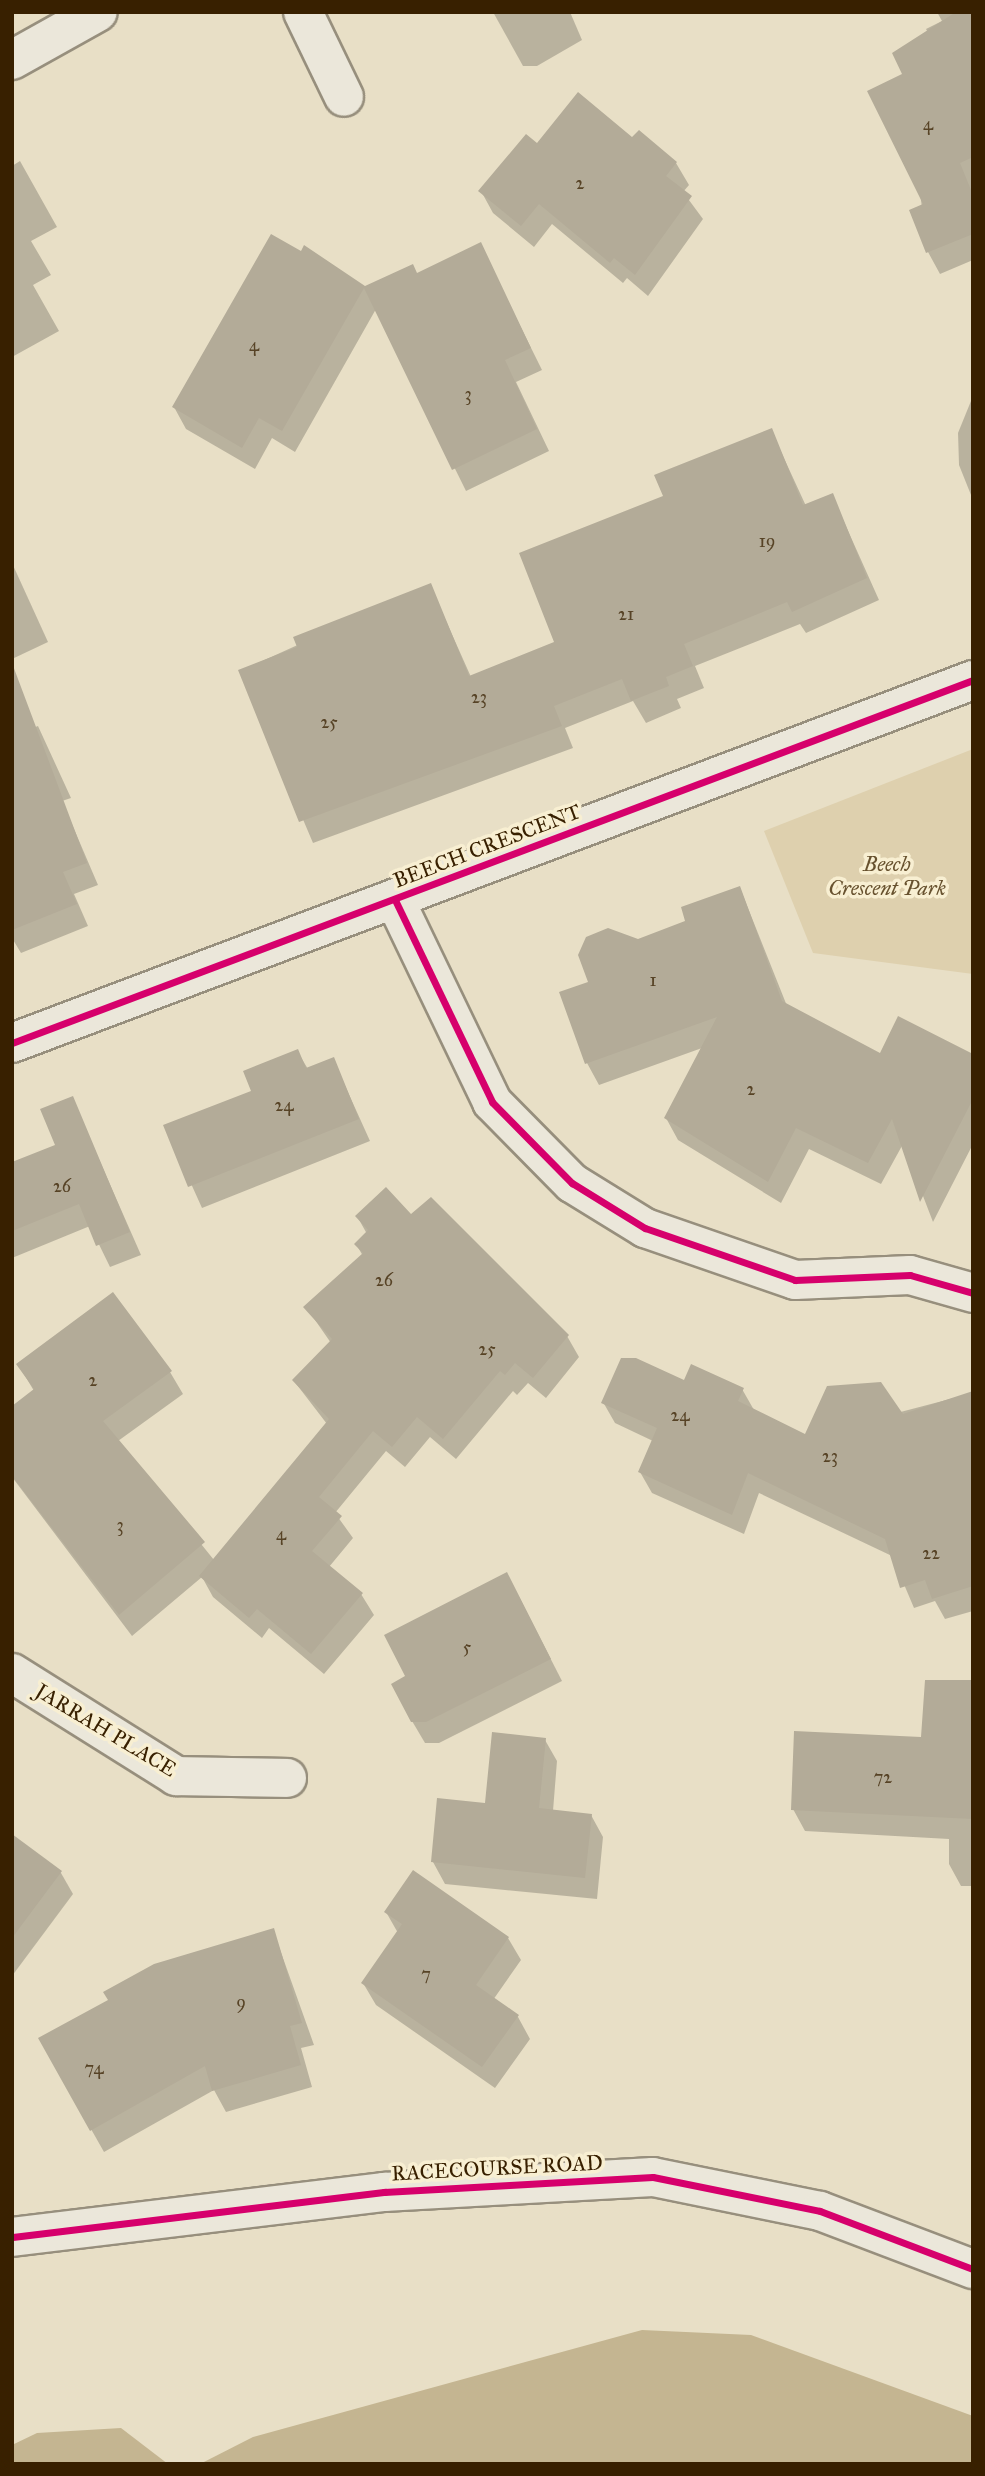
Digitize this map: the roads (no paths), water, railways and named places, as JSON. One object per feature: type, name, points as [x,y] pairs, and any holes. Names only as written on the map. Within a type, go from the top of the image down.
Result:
[{"type":"street","points":[[12,60],[98,12]]},
{"type":"street","points":[[303,12],[344,97]]},
{"type":"street","name":"BEECH CRESCENT","points":[[12,1043],[973,680]]},
{"type":"street","points":[[395,900],[492,1102],[572,1183],[645,1228],[795,1280],[910,1275],[973,1293]]},
{"type":"street","name":"JARRAH PLACE","points":[[12,1673],[176,1776],[287,1778]]},
{"type":"street","name":"RACECOURSE ROAD","points":[[12,2237],[384,2192],[653,2177],[820,2211],[973,2269]]},
{"type":"park label","name":"Beech Crescent Park","points":[[887,876]]}]
